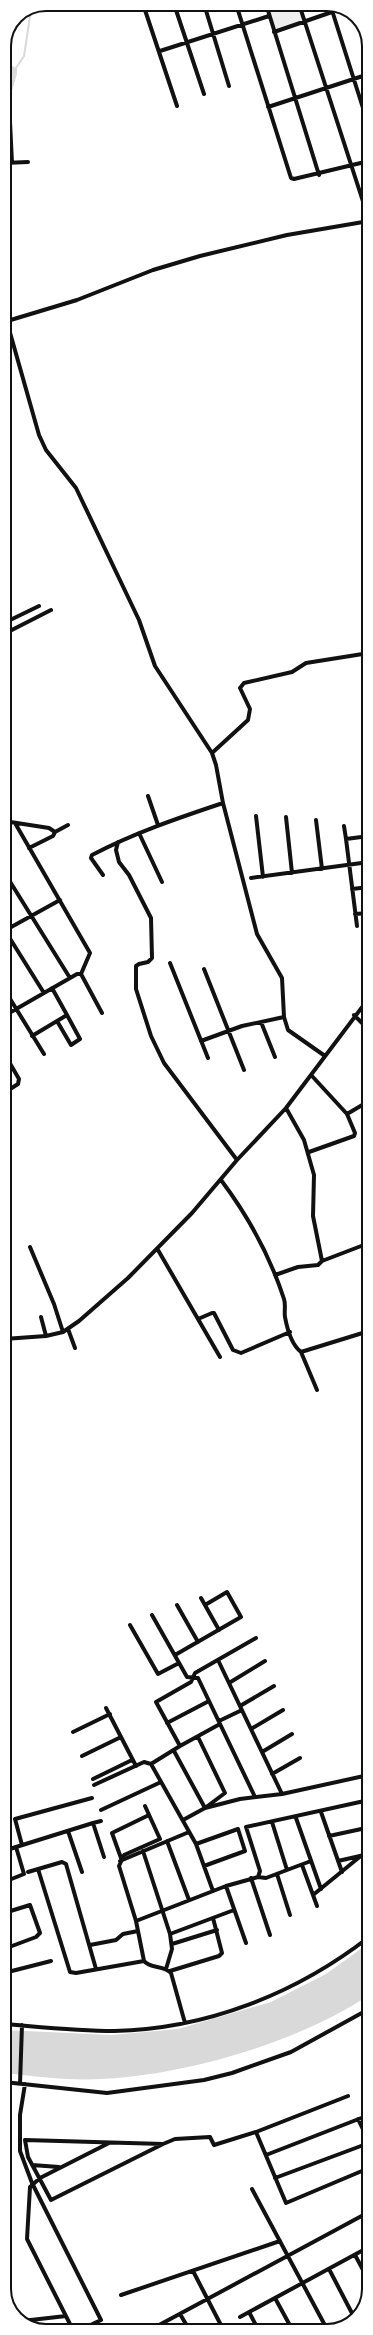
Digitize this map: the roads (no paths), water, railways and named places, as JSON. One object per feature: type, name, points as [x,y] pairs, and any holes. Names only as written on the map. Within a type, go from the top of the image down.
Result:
[{"type":"street","points":[[146,11],[177,106]]},
{"type":"street","points":[[176,11],[204,94]]},
{"type":"street","points":[[206,11],[229,86]]},
{"type":"street","points":[[238,11],[291,178],[294,180],[362,164]]},
{"type":"street","points":[[268,11],[319,175]]},
{"type":"street","points":[[301,11],[362,196]]},
{"type":"street","points":[[274,32],[332,12],[362,105]]},
{"type":"street","points":[[160,51],[214,35],[269,16]]},
{"type":"street","points":[[268,107],[362,76]]},
{"type":"street","points":[[11,142],[12,163],[28,162]]},
{"type":"street","points":[[11,320],[200,256],[287,235],[362,222]]},
{"type":"street","points":[[11,339],[39,435],[46,450],[76,488],[139,620],[155,666],[212,753],[216,765],[223,803],[257,934],[282,978],[284,1017],[288,1030],[324,1056]]},
{"type":"street","points":[[11,620],[39,606]]},
{"type":"street","points":[[11,630],[51,610]]},
{"type":"street","points":[[212,753],[248,720],[250,709],[240,688],[244,683],[292,672],[306,662],[362,654]]},
{"type":"street","points":[[148,796],[158,825]]},
{"type":"street","points":[[103,875],[91,856],[118,842],[158,825],[223,803]]},
{"type":"street","points":[[256,816],[263,877]]},
{"type":"street","points":[[286,817],[292,873]]},
{"type":"street","points":[[316,820],[322,869]]},
{"type":"street","points":[[11,822],[49,828],[55,832]]},
{"type":"street","points":[[15,823],[90,953],[81,974]]},
{"type":"street","points":[[29,848],[53,836],[55,832],[68,825]]},
{"type":"street","points":[[344,826],[357,926]]},
{"type":"street","points":[[139,833],[162,882]]},
{"type":"street","points":[[346,839],[362,837]]},
{"type":"street","points":[[118,842],[116,850],[119,862],[129,875],[151,918],[152,958],[148,962],[139,964],[135,971],[136,988],[151,1036],[175,1079],[237,1160]]},
{"type":"street","points":[[251,878],[362,863]]},
{"type":"street","points":[[11,883],[70,978]]},
{"type":"street","points":[[352,888],[362,887]]},
{"type":"street","points":[[11,926],[60,900]]},
{"type":"street","points":[[355,914],[362,913]]},
{"type":"street","points":[[11,941],[44,993]]},
{"type":"street","points":[[170,963],[208,1058]]},
{"type":"street","points":[[204,969],[244,1070]]},
{"type":"street","points":[[11,1012],[77,974],[81,974]]},
{"type":"street","points":[[81,974],[102,1013]]},
{"type":"street","points":[[52,988],[80,1039],[71,1044],[57,1021]]},
{"type":"street","points":[[11,1001],[44,1054]]},
{"type":"street","points":[[11,1338],[46,1336],[63,1332],[68,1329],[158,1250],[237,1160],[286,1108],[312,1076],[324,1056],[362,1006]]},
{"type":"street","points":[[32,1036],[67,1015]]},
{"type":"street","points":[[354,1015],[362,1023]]},
{"type":"street","points":[[201,1041],[228,1031],[284,1017]]},
{"type":"street","points":[[262,1022],[275,1057]]},
{"type":"street","points":[[11,1065],[19,1078],[18,1084],[11,1088]]},
{"type":"street","points":[[309,1152],[354,1136],[355,1133],[347,1114],[312,1076]]},
{"type":"street","points":[[347,1114],[362,1105]]},
{"type":"street","points":[[286,1108],[298,1127],[309,1152],[314,1175],[313,1216],[322,1261]]},
{"type":"street","points":[[221,1180],[251,1224],[275,1275],[284,1300],[285,1316],[295,1348],[301,1352],[317,1390]]},
{"type":"street","points":[[275,1275],[298,1267],[318,1265],[322,1261],[362,1246]]},
{"type":"street","points":[[30,1247],[54,1304],[63,1332]]},
{"type":"street","points":[[158,1250],[220,1357]]},
{"type":"street","points":[[198,1319],[214,1314],[233,1350],[241,1353],[290,1332]]},
{"type":"street","points":[[41,1317],[46,1336]]},
{"type":"street","points":[[68,1329],[75,1348]]},
{"type":"street","points":[[301,1352],[362,1333]]},
{"type":"street","points":[[175,1655],[241,1617],[227,1592],[205,1605]]},
{"type":"street","points":[[201,1598],[219,1630]]},
{"type":"street","points":[[177,1606],[198,1642]]},
{"type":"street","points":[[152,1615],[187,1677],[198,1678],[255,1797]]},
{"type":"street","points":[[130,1625],[158,1674],[179,1663]]},
{"type":"street","points":[[180,1746],[156,1702],[191,1682],[195,1673],[256,1638]]},
{"type":"street","points":[[218,1660],[282,1794]]},
{"type":"street","points":[[229,1683],[265,1661]]},
{"type":"street","points":[[152,1764],[180,1746],[198,1737],[274,1686]]},
{"type":"street","points":[[167,1723],[209,1701]]},
{"type":"street","points":[[106,1708],[136,1766]]},
{"type":"street","points":[[250,1729],[283,1710]]},
{"type":"street","points":[[73,1732],[110,1714]]},
{"type":"street","points":[[262,1752],[292,1734]]},
{"type":"street","points":[[82,1756],[121,1737]]},
{"type":"street","points":[[182,1820],[205,1808],[225,1793],[198,1737]]},
{"type":"street","points":[[174,1751],[205,1808]]},
{"type":"street","points":[[272,1774],[300,1758]]},
{"type":"street","points":[[93,1779],[132,1760]]},
{"type":"street","points":[[94,1785],[147,1762],[152,1764],[196,1844],[213,1891]]},
{"type":"street","points":[[205,1808],[255,1797],[282,1794],[362,1776]]},
{"type":"street","points":[[101,1810],[161,1782]]},
{"type":"street","points":[[22,1845],[15,1819],[92,1798]]},
{"type":"street","points":[[196,1844],[238,1828],[296,1818],[362,1802]]},
{"type":"street","points":[[146,1806],[162,1844]]},
{"type":"street","points":[[321,1812],[342,1872]]},
{"type":"street","points":[[149,1815],[112,1833],[120,1860],[119,1866],[136,1921],[144,1961],[147,1964],[170,1971],[220,1955],[222,1950],[213,1918]]},
{"type":"street","points":[[296,1818],[321,1889]]},
{"type":"street","points":[[11,1849],[101,1821]]},
{"type":"street","points":[[272,1822],[287,1870]]},
{"type":"street","points":[[93,1823],[104,1857]]},
{"type":"street","points":[[246,1827],[260,1871],[258,1877]]},
{"type":"street","points":[[204,1866],[245,1851],[238,1828]]},
{"type":"street","points":[[329,1836],[362,1829]]},
{"type":"street","points":[[68,1831],[82,1872]]},
{"type":"street","points":[[120,1860],[189,1832]]},
{"type":"street","points":[[120,1860],[160,1839]]},
{"type":"street","points":[[167,1841],[189,1900]]},
{"type":"street","points":[[11,1879],[24,1874],[16,1847]]},
{"type":"street","points":[[144,1851],[164,1910],[172,1944],[166,1969]]},
{"type":"street","points":[[338,1861],[362,1855]]},
{"type":"street","points":[[313,1895],[362,1855]]},
{"type":"street","points":[[136,1921],[226,1886],[251,1878],[263,1878],[277,1874],[311,1861]]},
{"type":"street","points":[[28,1872],[62,1862],[66,1864],[96,1969]]},
{"type":"street","points":[[302,1865],[317,1906]]},
{"type":"street","points":[[38,1869],[68,1970],[73,1974],[144,1961]]},
{"type":"street","points":[[277,1874],[290,1916]]},
{"type":"street","points":[[251,1878],[270,1935]]},
{"type":"street","points":[[226,1886],[246,1943]]},
{"type":"street","points":[[11,1911],[30,1905],[40,1933],[36,1937],[11,1946]]},
{"type":"street","points":[[170,1934],[234,1910]]},
{"type":"street","points":[[172,1944],[217,1930]]},
{"type":"street","points":[[90,1945],[116,1940],[123,1934],[138,1931]]},
{"type":"street","points":[[11,2024],[82,2030],[114,2030],[171,2026],[185,2023],[245,2006],[278,1992],[325,1968],[362,1942]]},
{"type":"street","points":[[11,1971],[51,1961]]},
{"type":"street","points":[[170,1971],[185,2023]]},
{"type":"street","points":[[11,2083],[107,2093],[204,2080],[232,2073],[291,2052],[362,2013]]},
{"type":"street","points":[[20,2084],[22,2025]]},
{"type":"street","points":[[25,2084],[19,2137],[20,2151],[32,2184],[101,2320],[93,2324]]},
{"type":"street","points":[[163,2144],[25,2140],[28,2157],[51,2200],[175,2139],[210,2137],[214,2144],[256,2132],[348,2096]]},
{"type":"street","points":[[266,2155],[362,2118]]},
{"type":"street","points":[[358,2119],[362,2128]]},
{"type":"street","points":[[256,2132],[286,2203],[362,2171]]},
{"type":"street","points":[[70,2324],[27,2239],[32,2184],[40,2178],[109,2142]]},
{"type":"street","points":[[276,2178],[362,2146]]},
{"type":"street","points":[[32,2165],[61,2167]]},
{"type":"street","points":[[252,2189],[324,2324]]},
{"type":"street","points":[[161,2324],[207,2298],[362,2217]]},
{"type":"street","points":[[121,2295],[280,2241]]},
{"type":"street","points":[[240,2317],[362,2250]]},
{"type":"street","points":[[355,2254],[362,2268]]},
{"type":"street","points":[[329,2269],[352,2313]]},
{"type":"street","points":[[193,2271],[220,2324]]},
{"type":"street","points":[[275,2298],[289,2324]]},
{"type":"street","points":[[249,2312],[256,2324]]},
{"type":"street","points":[[180,2314],[186,2324]]},
{"type":"street","points":[[32,2321],[66,2316]]},
{"type":"waterway","points":[[16,68],[24,56],[30,15]]}]
